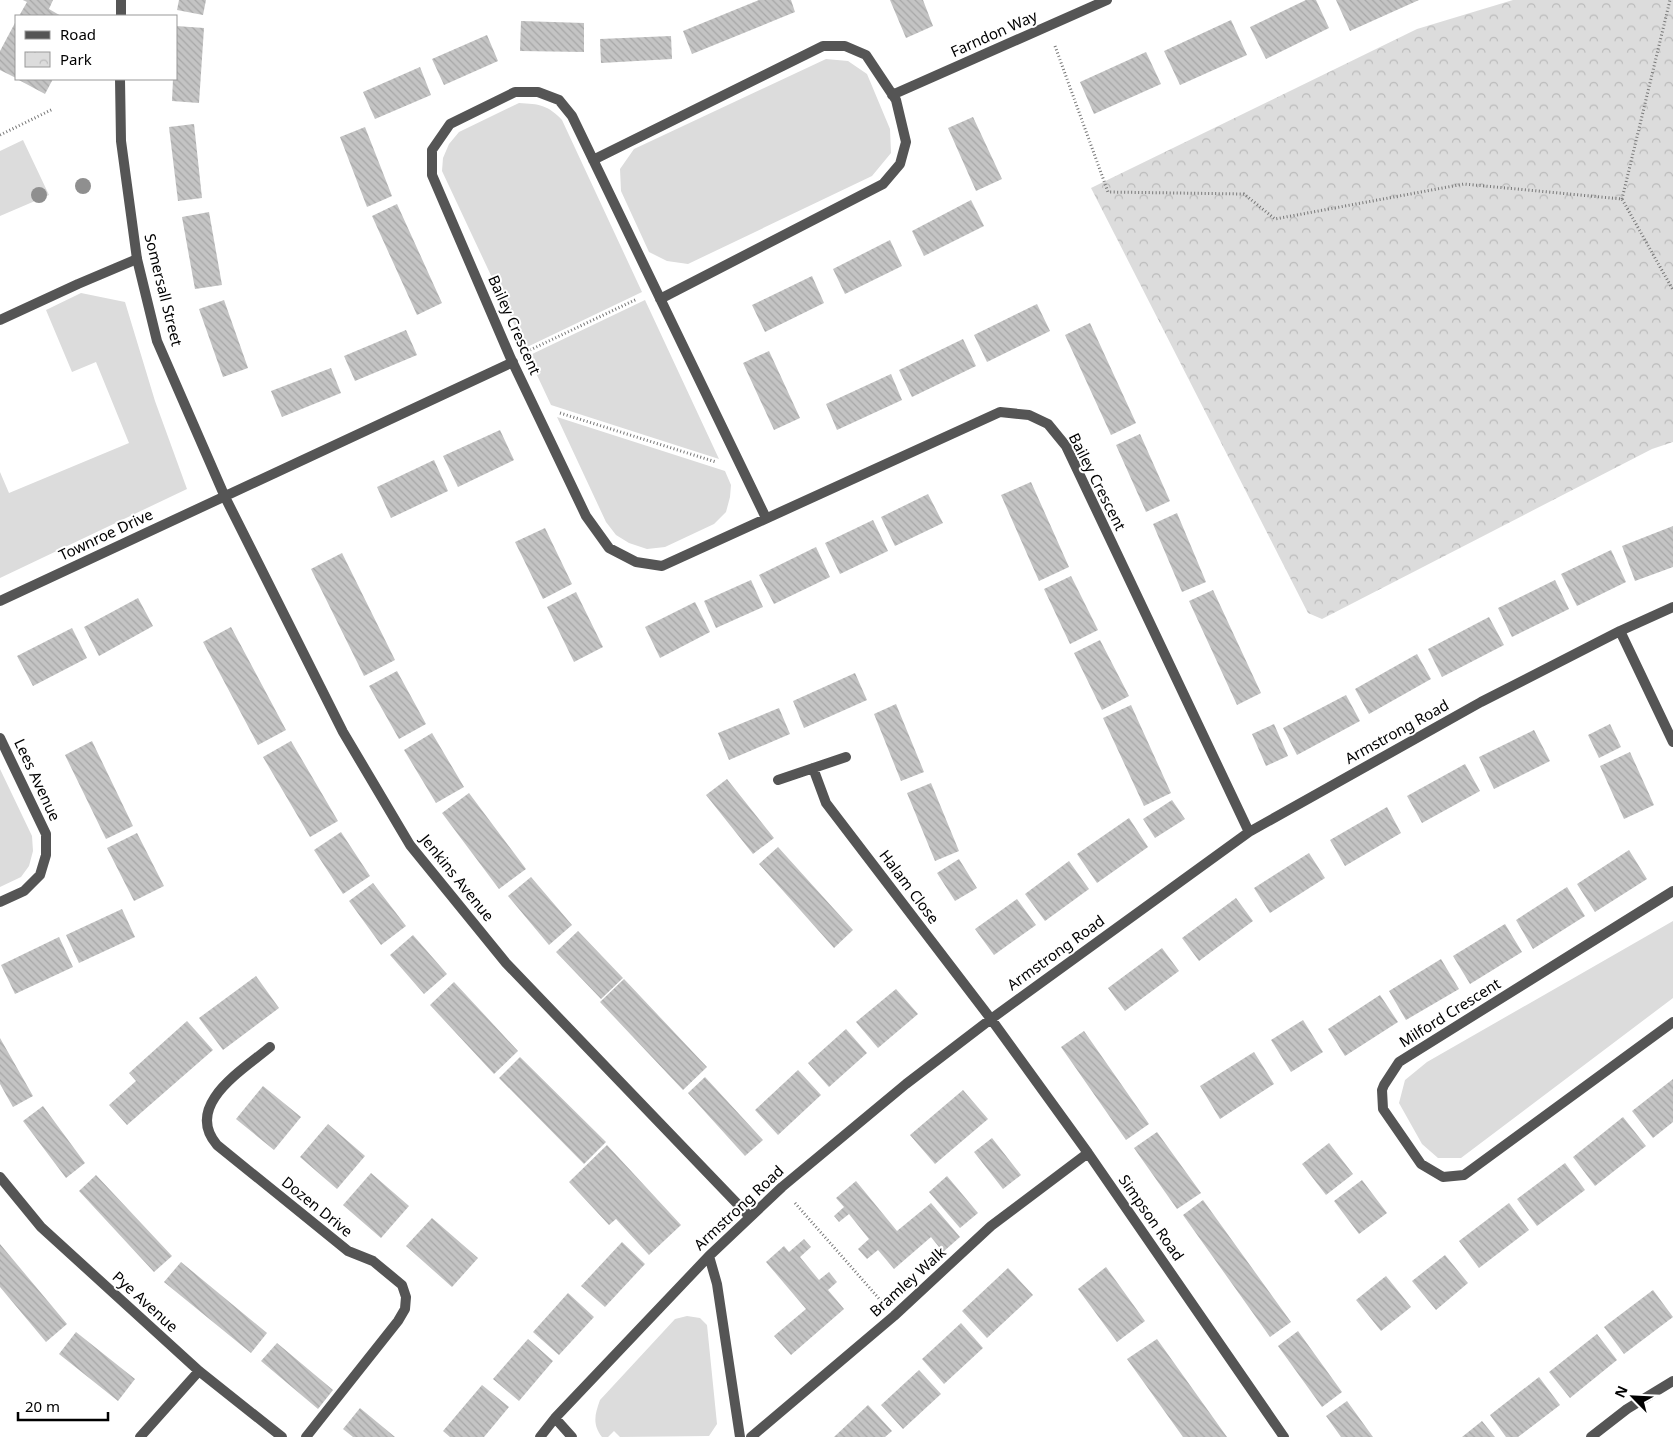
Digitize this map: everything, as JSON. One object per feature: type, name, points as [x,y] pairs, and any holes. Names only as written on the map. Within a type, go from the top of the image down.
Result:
[{"type":"street","points":[[121,0],[121,15]]},
{"type":"street","name":"Farndon Way","points":[[892,95],[1107,0]]},
{"type":"street","points":[[594,160],[823,46],[845,46],[866,55],[896,100],[906,142],[900,164],[883,184],[658,294]]},
{"type":"street","name":"Somersall Street","points":[[120,80],[122,141],[137,259],[157,341],[225,497]]},
{"type":"street","name":"Bailey Crescent","points":[[766,518],[572,116],[559,100],[538,92],[515,92],[450,124],[432,150],[432,175],[512,361],[586,516],[609,548],[636,562],[662,566],[1000,412],[1029,414],[1048,424],[1066,446],[1249,832]]},
{"type":"street","points":[[0,320],[137,259]]},
{"type":"street","name":"Townroe Drive","points":[[0,600],[225,497],[512,361]]},
{"type":"street","name":"Jenkins Avenue","points":[[225,497],[343,732],[410,845],[506,963],[750,1217]]},
{"type":"street","name":"Armstrong Road","points":[[540,1437],[555,1418],[710,1256],[782,1187],[906,1084],[991,1019],[1249,832],[1481,702],[1620,631],[1673,607]]},
{"type":"street","points":[[1620,631],[1673,742]]},
{"type":"street","name":"Lees Avenue","points":[[0,738],[46,834],[46,855],[40,875],[24,891],[0,902]]},
{"type":"street","points":[[778,780],[846,757]]},
{"type":"street","name":"Halam Close","points":[[813,768],[826,803],[991,1019]]},
{"type":"street","name":"Milford Crescent","points":[[1673,892],[1398,1062],[1382,1090],[1383,1109],[1421,1164],[1443,1177],[1464,1175],[1673,1022]]},
{"type":"street","name":"Simpson Road","points":[[991,1019],[1088,1153],[1284,1437]]},
{"type":"street","name":"Dozen Drive","points":[[270,1047],[219,1090],[212,1099],[207,1112],[211,1137],[348,1251],[374,1261],[402,1285],[406,1296],[405,1309],[398,1321],[306,1437]]},
{"type":"street","name":"Bramley Walk","points":[[752,1437],[894,1316],[991,1226],[1088,1153]]},
{"type":"street","name":"Pye Avenue","points":[[0,1177],[41,1227],[199,1371],[282,1437]]},
{"type":"street","points":[[710,1256],[717,1284],[740,1437]]},
{"type":"street","points":[[140,1437],[199,1371]]},
{"type":"street","points":[[1591,1437],[1627,1409],[1673,1382]]},
{"type":"street","points":[[555,1418],[572,1437]]},
{"type":"path","points":[[1670,0],[1622,199],[1673,290]]},
{"type":"path","points":[[1048,27],[1108,192],[1244,194],[1275,219],[1464,184],[1622,199]]},
{"type":"path","points":[[0,135],[53,109]]},
{"type":"path","points":[[512,361],[658,294]]},
{"type":"path","points":[[533,404],[743,470]]},
{"type":"path","points":[[782,1187],[894,1316]]},
{"type":"green space","points":[[1513,0],[1673,0],[1673,442],[1652,449],[1322,619],[1308,613],[1091,188],[1417,29]]},
{"type":"green space","points":[[826,59],[848,61],[867,74],[890,129],[891,153],[872,176],[688,264],[667,261],[649,252],[621,191],[620,169],[634,149]]},
{"type":"green space","points":[[519,103],[543,106],[562,120],[642,292],[525,348],[442,171],[443,158],[449,144],[459,132]]},
{"type":"green space","points":[[23,140],[49,195],[0,216],[0,151]]},
{"type":"green space","points":[[81,293],[125,302],[155,401],[187,489],[0,578],[0,472],[9,493],[129,443],[96,362],[72,372],[46,310]]},
{"type":"green space","points":[[645,300],[719,459],[551,405],[528,356]]},
{"type":"green space","points":[[557,417],[725,471],[731,485],[726,512],[714,524],[665,547],[647,549],[629,543],[616,535],[606,522]]},
{"type":"green space","points":[[0,769],[32,836],[33,851],[29,866],[21,877],[0,887]]},
{"type":"green space","points":[[1673,921],[1673,998],[1461,1158],[1438,1158],[1422,1144],[1399,1103],[1405,1080],[1427,1062]]},
{"type":"green space","points":[[687,1316],[700,1318],[707,1325],[717,1424],[709,1436],[620,1437],[614,1431],[608,1437],[602,1437],[595,1419],[600,1400],[675,1319]]},
{"type":"building","points":[[23,0],[53,0],[49,9],[59,15],[20,15],[27,2]]},
{"type":"building","points":[[179,0],[206,0],[203,15],[177,10]]},
{"type":"building","points":[[759,0],[791,0],[795,12],[692,54],[683,31]]},
{"type":"building","points":[[890,0],[923,0],[933,26],[906,38]]},
{"type":"building","points":[[1306,0],[1316,0],[1329,28],[1266,59],[1250,27]]},
{"type":"building","points":[[1336,0],[1419,0],[1350,31]]},
{"type":"building","points":[[1231,20],[1247,55],[1180,85],[1164,51]]},
{"type":"building","points":[[521,21],[584,23],[584,52],[520,51]]},
{"type":"building","points":[[15,23],[15,78],[0,70],[0,51]]},
{"type":"building","points":[[178,26],[204,28],[199,103],[172,101],[173,80],[178,80]]},
{"type":"building","points":[[487,35],[498,61],[444,85],[432,59]]},
{"type":"building","points":[[671,36],[672,59],[601,63],[600,39]]},
{"type":"building","points":[[1146,52],[1161,84],[1094,114],[1080,82]]},
{"type":"building","points":[[420,67],[431,95],[375,119],[363,92]]},
{"type":"building","points":[[19,80],[52,80],[45,94]]},
{"type":"building","points":[[973,117],[1002,179],[976,191],[948,128]]},
{"type":"building","points":[[194,124],[202,198],[178,201],[169,127]]},
{"type":"building","points":[[365,127],[392,196],[367,207],[340,137]]},
{"type":"building","points":[[971,200],[984,226],[924,256],[912,231]]},
{"type":"building","points":[[397,204],[442,303],[417,315],[372,216]]},
{"type":"building","points":[[209,212],[222,285],[195,289],[182,217]]},
{"type":"building","points":[[890,240],[902,266],[845,294],[833,269]]},
{"type":"building","points":[[812,276],[824,303],[765,332],[752,305]]},
{"type":"building","points":[[224,300],[248,368],[223,377],[199,309]]},
{"type":"building","points":[[1037,304],[1050,331],[987,362],[974,335]]},
{"type":"building","points":[[1090,323],[1136,423],[1111,435],[1065,335]]},
{"type":"building","points":[[406,330],[417,355],[355,381],[344,356]]},
{"type":"building","points":[[963,339],[976,366],[912,397],[899,370]]},
{"type":"building","points":[[769,351],[800,418],[774,430],[743,363]]},
{"type":"building","points":[[331,368],[341,393],[282,417],[271,391]]},
{"type":"building","points":[[891,374],[902,400],[837,430],[826,404]]},
{"type":"building","points":[[500,430],[514,460],[458,487],[443,456]]},
{"type":"building","points":[[1140,434],[1170,501],[1146,512],[1116,445]]},
{"type":"building","points":[[434,460],[448,491],[391,518],[377,487]]},
{"type":"building","points":[[1031,482],[1069,567],[1039,581],[1001,495]]},
{"type":"building","points":[[928,494],[943,523],[895,546],[881,517]]},
{"type":"building","points":[[1177,513],[1206,582],[1182,592],[1153,524]]},
{"type":"building","points":[[873,520],[888,551],[840,574],[825,543]]},
{"type":"building","points":[[1673,526],[1673,567],[1635,581],[1622,546]]},
{"type":"building","points":[[545,528],[572,584],[543,599],[515,542]]},
{"type":"building","points":[[816,547],[830,577],[774,604],[759,575]]},
{"type":"building","points":[[1611,550],[1626,582],[1577,606],[1561,574]]},
{"type":"building","points":[[342,553],[395,660],[364,676],[311,569]]},
{"type":"building","points":[[1071,576],[1098,630],[1070,644],[1044,589]]},
{"type":"building","points":[[751,580],[763,607],[716,628],[704,601]]},
{"type":"building","points":[[1555,580],[1569,609],[1512,637],[1498,608]]},
{"type":"building","points":[[1213,590],[1261,693],[1237,705],[1189,601]]},
{"type":"building","points":[[576,592],[603,647],[574,662],[547,607]]},
{"type":"building","points":[[138,598],[153,626],[99,656],[84,627]]},
{"type":"building","points":[[695,602],[710,632],[660,658],[645,627]]},
{"type":"building","points":[[1489,617],[1504,645],[1442,677],[1428,649]]},
{"type":"building","points":[[231,627],[286,730],[258,745],[203,642]]},
{"type":"building","points":[[72,628],[87,658],[33,686],[17,656]]},
{"type":"building","points":[[1100,640],[1129,696],[1102,710],[1074,653]]},
{"type":"building","points":[[1417,654],[1431,679],[1369,714],[1355,689]]},
{"type":"building","points":[[397,671],[426,724],[399,739],[369,686]]},
{"type":"building","points":[[855,673],[867,700],[804,728],[793,701]]},
{"type":"building","points":[[1346,695],[1360,721],[1297,755],[1283,728]]},
{"type":"building","points":[[896,704],[924,772],[901,781],[874,714]]},
{"type":"building","points":[[1131,705],[1171,793],[1144,806],[1103,718]]},
{"type":"building","points":[[779,708],[790,734],[729,760],[718,733]]},
{"type":"building","points":[[1274,724],[1288,756],[1266,766],[1252,734]]},
{"type":"building","points":[[1610,724],[1621,747],[1599,758],[1588,735]]},
{"type":"building","points":[[1534,730],[1550,761],[1494,789],[1479,757]]},
{"type":"building","points":[[432,733],[464,787],[436,803],[404,750]]},
{"type":"building","points":[[92,741],[133,826],[106,839],[65,755]]},
{"type":"building","points":[[291,741],[338,821],[310,837],[263,757]]},
{"type":"building","points":[[1630,752],[1654,805],[1624,819],[1600,766]]},
{"type":"building","points":[[1465,764],[1480,791],[1422,823],[1407,796]]},
{"type":"building","points":[[727,779],[774,838],[753,854],[706,795]]},
{"type":"building","points":[[931,783],[959,851],[935,861],[907,793]]},
{"type":"building","points":[[469,793],[526,869],[499,889],[442,813]]},
{"type":"building","points":[[1172,800],[1185,819],[1155,838],[1143,819]]},
{"type":"building","points":[[1387,807],[1401,833],[1345,866],[1330,840]]},
{"type":"building","points":[[1129,818],[1148,847],[1097,883],[1077,854]]},
{"type":"building","points":[[341,832],[370,876],[343,894],[314,850]]},
{"type":"building","points":[[137,833],[164,886],[134,901],[107,848]]},
{"type":"building","points":[[778,847],[853,930],[834,948],[759,864]]},
{"type":"building","points":[[1629,850],[1647,879],[1595,912],[1577,884]]},
{"type":"building","points":[[1309,853],[1325,878],[1270,913],[1254,888]]},
{"type":"building","points":[[959,859],[977,888],[955,901],[937,873]]},
{"type":"building","points":[[1069,861],[1089,889],[1045,921],[1025,894]]},
{"type":"building","points":[[531,877],[572,925],[549,945],[508,896]]},
{"type":"building","points":[[373,883],[406,926],[381,945],[349,901]]},
{"type":"building","points":[[1567,887],[1585,916],[1533,949],[1516,920]]},
{"type":"building","points":[[1236,898],[1253,921],[1199,961],[1182,938]]},
{"type":"building","points":[[1017,899],[1036,925],[994,955],[975,929]]},
{"type":"building","points":[[122,909],[135,937],[79,963],[66,935]]},
{"type":"building","points":[[1505,924],[1522,952],[1470,984],[1453,956]]},
{"type":"building","points":[[578,931],[623,978],[601,999],[556,952]]},
{"type":"building","points":[[413,935],[447,974],[424,994],[390,955]]},
{"type":"building","points":[[59,937],[73,967],[15,994],[1,965]]},
{"type":"building","points":[[1162,948],[1179,971],[1125,1011],[1108,988]]},
{"type":"building","points":[[1441,959],[1459,989],[1406,1020],[1389,991]]},
{"type":"building","points":[[256,976],[279,1008],[223,1050],[199,1018]]},
{"type":"building","points":[[624,979],[707,1067],[683,1090],[600,1002]]},
{"type":"building","points":[[454,982],[518,1051],[494,1074],[430,1005]]},
{"type":"building","points":[[896,989],[918,1014],[878,1048],[856,1022]]},
{"type":"building","points":[[1380,995],[1398,1022],[1345,1056],[1328,1029]]},
{"type":"building","points":[[1303,1020],[1323,1052],[1291,1072],[1271,1040]]},
{"type":"building","points":[[187,1021],[213,1050],[127,1125],[109,1105],[136,1081],[129,1073]]},
{"type":"building","points":[[846,1029],[867,1053],[829,1087],[808,1063]]},
{"type":"building","points":[[1084,1031],[1149,1124],[1126,1140],[1061,1047]]},
{"type":"building","points":[[0,1038],[33,1096],[13,1107],[0,1084]]},
{"type":"building","points":[[1254,1052],[1274,1084],[1220,1119],[1200,1086]]},
{"type":"building","points":[[520,1057],[606,1142],[584,1164],[499,1078]]},
{"type":"building","points":[[798,1070],[821,1095],[778,1135],[755,1110]]},
{"type":"building","points":[[705,1077],[763,1140],[745,1156],[688,1093]]},
{"type":"building","points":[[1673,1079],[1673,1122],[1653,1138],[1632,1111]]},
{"type":"building","points":[[263,1086],[301,1117],[274,1150],[236,1119]]},
{"type":"building","points":[[963,1090],[988,1119],[935,1164],[910,1135]]},
{"type":"building","points":[[43,1106],[85,1163],[66,1178],[23,1121]]},
{"type":"building","points":[[1623,1117],[1646,1146],[1595,1186],[1573,1157]]},
{"type":"building","points":[[328,1124],[365,1156],[337,1189],[300,1157]]},
{"type":"building","points":[[1157,1132],[1201,1193],[1177,1209],[1134,1148]]},
{"type":"building","points":[[992,1138],[1021,1175],[1003,1189],[974,1152]]},
{"type":"building","points":[[1329,1143],[1353,1174],[1326,1195],[1302,1164]]},
{"type":"building","points":[[607,1145],[681,1225],[649,1255],[616,1219],[609,1225],[569,1182]]},
{"type":"building","points":[[1565,1163],[1585,1190],[1537,1226],[1517,1199]]},
{"type":"building","points":[[371,1173],[409,1206],[381,1238],[343,1205]]},
{"type":"building","points":[[96,1175],[172,1256],[154,1272],[79,1191]]},
{"type":"building","points":[[947,1176],[978,1213],[960,1228],[929,1192]]},
{"type":"building","points":[[1362,1180],[1387,1213],[1359,1234],[1334,1201]]},
{"type":"building","points":[[856,1181],[897,1231],[931,1203],[960,1237],[943,1252],[931,1237],[894,1269],[878,1250],[867,1259],[858,1249],[869,1239],[849,1214],[839,1222],[834,1216],[844,1207],[836,1198]]},
{"type":"building","points":[[1203,1200],[1291,1322],[1270,1337],[1183,1215]]},
{"type":"building","points":[[1509,1203],[1529,1230],[1479,1268],[1459,1241]]},
{"type":"building","points":[[432,1218],[478,1258],[452,1287],[406,1246]]},
{"type":"building","points":[[804,1239],[811,1247],[800,1257],[819,1280],[829,1272],[837,1282],[828,1290],[844,1309],[791,1355],[774,1336],[806,1309],[766,1262],[784,1246],[789,1252]]},
{"type":"building","points":[[622,1242],[645,1264],[605,1307],[581,1286]]},
{"type":"building","points":[[0,1244],[67,1324],[46,1342],[0,1287]]},
{"type":"building","points":[[1445,1255],[1468,1283],[1436,1310],[1412,1281]]},
{"type":"building","points":[[181,1262],[267,1333],[251,1353],[164,1282]]},
{"type":"building","points":[[1106,1267],[1145,1321],[1117,1342],[1078,1289]]},
{"type":"building","points":[[1008,1268],[1033,1295],[987,1338],[962,1311]]},
{"type":"building","points":[[1386,1276],[1411,1307],[1381,1331],[1356,1300]]},
{"type":"building","points":[[1653,1290],[1673,1317],[1624,1354],[1604,1327]]},
{"type":"building","points":[[568,1293],[594,1317],[559,1355],[533,1332]]},
{"type":"building","points":[[961,1323],[983,1348],[944,1384],[922,1359]]},
{"type":"building","points":[[1298,1331],[1342,1392],[1322,1407],[1278,1346]]},
{"type":"building","points":[[76,1332],[135,1379],[118,1401],[59,1354]]},
{"type":"building","points":[[1597,1334],[1617,1360],[1570,1398],[1549,1372]]},
{"type":"building","points":[[528,1339],[553,1361],[519,1401],[493,1379]]},
{"type":"building","points":[[1157,1339],[1227,1437],[1183,1437],[1127,1359]]},
{"type":"building","points":[[277,1343],[333,1390],[318,1409],[261,1361]]},
{"type":"building","points":[[919,1370],[941,1394],[903,1429],[881,1405]]},
{"type":"building","points":[[1539,1377],[1560,1405],[1518,1437],[1506,1437],[1490,1415]]},
{"type":"building","points":[[482,1385],[509,1407],[484,1437],[450,1437],[443,1431]]},
{"type":"building","points":[[1347,1401],[1373,1437],[1341,1437],[1326,1416]]},
{"type":"building","points":[[868,1405],[892,1431],[885,1437],[834,1437]]},
{"type":"building","points":[[360,1408],[395,1437],[353,1437],[343,1429]]},
{"type":"building","points":[[1482,1421],[1495,1437],[1462,1437]]}]
